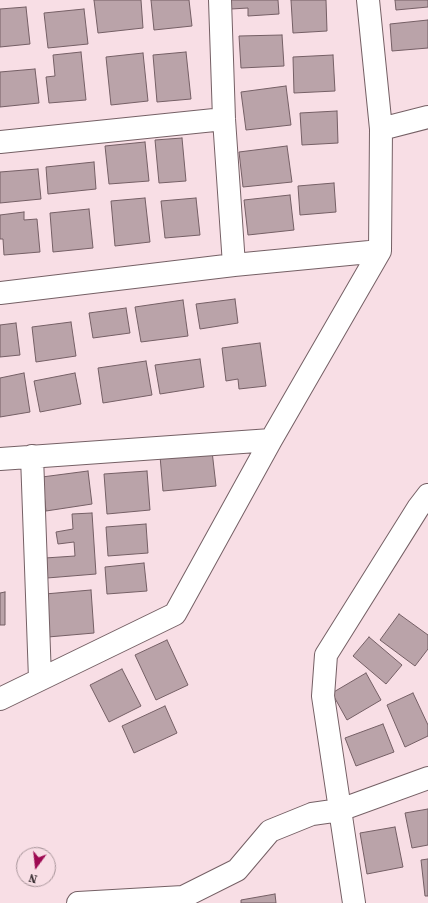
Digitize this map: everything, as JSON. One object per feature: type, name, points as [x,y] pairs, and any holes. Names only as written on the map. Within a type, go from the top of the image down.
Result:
[{"type":"street","points":[[220,0],[224,119],[234,265]]},
{"type":"street","points":[[0,699],[175,614],[271,440],[380,251],[381,129],[368,0]]},
{"type":"street","points":[[381,129],[428,117]]},
{"type":"street","points":[[0,142],[224,119]]},
{"type":"street","points":[[0,293],[234,265],[380,251]]},
{"type":"street","points":[[0,459],[271,440]]},
{"type":"street","points":[[32,456],[40,679]]},
{"type":"street","points":[[354,903],[323,696],[326,655],[425,507]]},
{"type":"street","points":[[78,903],[183,897],[237,870],[270,831],[312,814],[340,810],[428,778]]},
{"type":"building","points":[[94,0],[141,0],[143,28],[98,33]]},
{"type":"building","points":[[151,0],[189,0],[192,26],[154,30]]},
{"type":"building","points":[[230,0],[278,0],[279,14],[248,16],[248,8],[231,9]]},
{"type":"building","points":[[291,0],[326,0],[327,31],[293,33]]},
{"type":"building","points":[[395,0],[428,0],[428,7],[396,10]]},
{"type":"building","points":[[26,7],[30,44],[0,47],[0,9]]},
{"type":"building","points":[[84,9],[88,44],[48,48],[44,13]]},
{"type":"building","points":[[428,20],[428,48],[392,51],[390,24]]},
{"type":"building","points":[[282,35],[284,66],[241,68],[239,36]]},
{"type":"building","points":[[81,52],[86,100],[49,103],[46,77],[55,76],[53,55]]},
{"type":"building","points":[[186,52],[191,99],[157,102],[153,55]]},
{"type":"building","points":[[143,53],[148,101],[111,105],[106,57]]},
{"type":"building","points":[[333,55],[335,91],[294,93],[293,57]]},
{"type":"building","points":[[35,69],[39,103],[0,107],[0,72]]},
{"type":"building","points":[[286,86],[291,125],[246,130],[241,92]]},
{"type":"building","points":[[337,111],[338,143],[302,145],[300,113]]},
{"type":"building","points":[[182,138],[186,181],[159,183],[155,140]]},
{"type":"building","points":[[145,142],[149,181],[109,184],[105,146]]},
{"type":"building","points":[[287,146],[292,182],[243,187],[239,152]]},
{"type":"building","points":[[94,162],[96,189],[48,194],[46,167]]},
{"type":"building","points":[[38,169],[41,199],[0,203],[0,172]]},
{"type":"building","points":[[334,183],[336,212],[300,215],[298,186]]},
{"type":"building","points":[[290,195],[294,230],[248,235],[244,200]]},
{"type":"building","points":[[145,198],[150,242],[115,246],[111,201]]},
{"type":"building","points":[[196,198],[200,235],[165,238],[161,201]]},
{"type":"building","points":[[89,209],[93,248],[53,252],[50,213]]},
{"type":"building","points":[[24,212],[24,220],[37,219],[40,252],[4,255],[3,239],[0,239],[0,215]]},
{"type":"building","points":[[235,299],[238,323],[200,329],[196,304]]},
{"type":"building","points":[[183,300],[188,336],[141,342],[135,307]]},
{"type":"building","points":[[126,308],[130,333],[93,338],[89,313]]},
{"type":"building","points":[[71,322],[76,356],[36,362],[32,327]]},
{"type":"building","points":[[16,323],[20,355],[0,357],[0,325]]},
{"type":"building","points":[[260,343],[266,386],[239,389],[238,379],[226,381],[222,348]]},
{"type":"building","points":[[200,359],[204,387],[160,394],[155,365]]},
{"type":"building","points":[[146,361],[152,395],[103,403],[98,368]]},
{"type":"building","points":[[24,373],[30,412],[0,417],[0,378]]},
{"type":"building","points":[[75,373],[81,404],[40,412],[34,381]]},
{"type":"building","points":[[212,451],[216,486],[163,491],[160,456]]},
{"type":"building","points":[[88,471],[92,504],[46,511],[42,477]]},
{"type":"building","points":[[147,471],[150,510],[107,514],[104,474]]},
{"type":"building","points":[[92,513],[96,574],[47,578],[45,558],[75,556],[74,542],[58,544],[56,532],[73,529],[72,514]]},
{"type":"building","points":[[146,524],[148,553],[108,556],[106,527]]},
{"type":"building","points":[[144,563],[147,591],[107,594],[105,567]]},
{"type":"building","points":[[91,590],[94,633],[48,637],[45,594]]},
{"type":"building","points":[[5,592],[5,625],[0,625],[0,593]]},
{"type":"building","points":[[399,614],[428,635],[428,649],[415,666],[380,640]]},
{"type":"building","points":[[369,637],[402,665],[386,684],[353,656]]},
{"type":"building","points":[[167,640],[188,685],[156,700],[135,655]]},
{"type":"building","points":[[122,669],[141,706],[109,722],[90,685]]},
{"type":"building","points":[[366,673],[381,700],[347,720],[332,693]]},
{"type":"building","points":[[413,693],[428,725],[428,736],[405,747],[387,705]]},
{"type":"building","points":[[165,706],[177,733],[134,753],[122,726]]},
{"type":"building","points":[[383,724],[394,752],[356,766],[345,738]]},
{"type":"building","points":[[428,809],[428,845],[412,848],[405,813]]},
{"type":"building","points":[[395,827],[403,867],[367,874],[360,833]]},
{"type":"building","points":[[428,859],[428,896],[425,896],[421,860]]},
{"type":"building","points":[[275,894],[276,903],[241,903],[241,900]]}]
